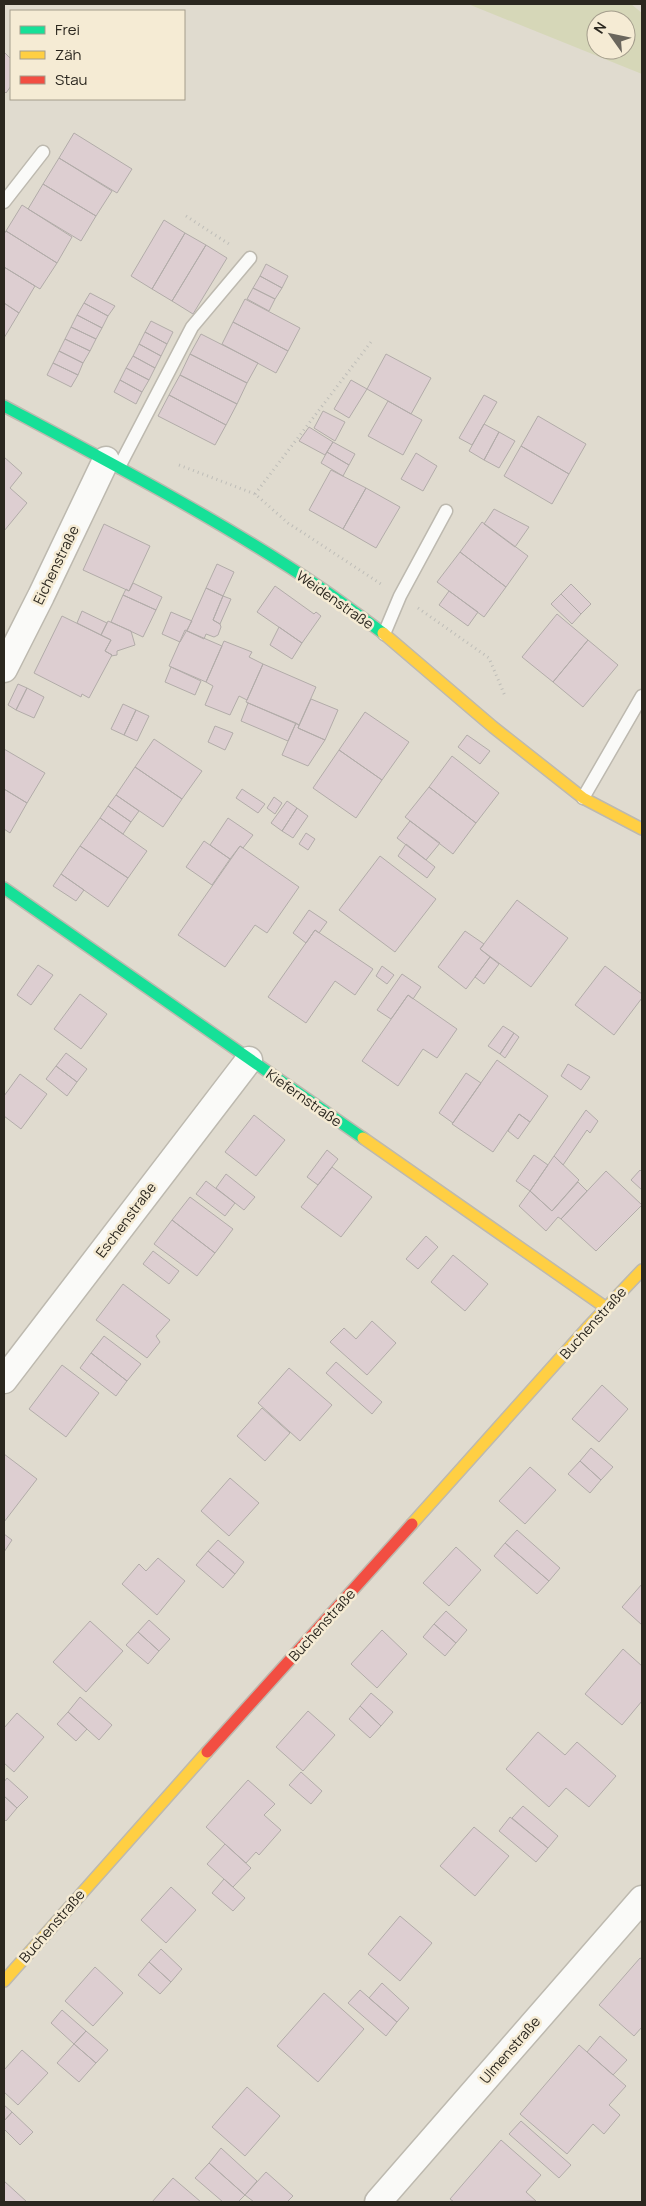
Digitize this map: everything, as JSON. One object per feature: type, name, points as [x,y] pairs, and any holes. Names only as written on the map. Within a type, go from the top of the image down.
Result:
[{"type":"street","name":"Weidenstraße","points":[[4,406],[229,530],[321,588],[384,634],[492,727],[584,798],[642,830]]},
{"type":"street","name":"Eichenstraße","points":[[4,669],[112,464]]},
{"type":"street","name":"Kiefernstraße","points":[[4,888],[605,1308]]},
{"type":"street","name":"Eschenstraße","points":[[4,1380],[249,1060]]},
{"type":"street","name":"Buchenstraße","points":[[4,1981],[173,1788],[457,1476],[605,1308],[642,1270]]},
{"type":"street","name":"Ulmenstraße","points":[[378,2202],[642,1898]]},
{"type":"lane","points":[[4,202],[43,152]]},
{"type":"lane","points":[[112,464],[192,327],[250,258]]},
{"type":"lane","points":[[384,634],[400,596],[446,511]]},
{"type":"lane","points":[[584,798],[642,696]]},
{"type":"path","points":[[186,216],[250,258]]},
{"type":"path","points":[[255,494],[370,342]]},
{"type":"green space","points":[[468,4],[631,4],[642,13],[642,74],[607,60],[636,60],[636,10],[586,10],[586,51]]},
{"type":"building","points":[[4,52],[10,58],[10,87],[6,93],[4,91]]},
{"type":"building","points":[[74,133],[132,169],[117,193],[59,158]]},
{"type":"building","points":[[59,158],[112,191],[96,216],[43,184]]},
{"type":"building","points":[[43,184],[96,216],[81,241],[28,209]]},
{"type":"building","points":[[22,205],[72,237],[57,263],[6,231]]},
{"type":"building","points":[[164,220],[185,233],[152,289],[131,276]]},
{"type":"building","points":[[6,231],[57,263],[40,289],[4,267],[4,234]]},
{"type":"building","points":[[185,233],[206,245],[172,301],[152,289]]},
{"type":"building","points":[[206,245],[227,258],[193,314],[172,301]]},
{"type":"building","points":[[266,264],[288,276],[282,288],[260,276]]},
{"type":"building","points":[[4,267],[35,286],[19,313],[4,303]]},
{"type":"building","points":[[260,276],[282,288],[275,299],[253,288]]},
{"type":"building","points":[[253,288],[275,299],[269,311],[247,299]]},
{"type":"building","points":[[90,293],[115,306],[108,316],[84,303]]},
{"type":"building","points":[[245,299],[300,328],[288,351],[233,322]]},
{"type":"building","points":[[4,303],[19,313],[4,338]]},
{"type":"building","points":[[84,303],[108,316],[102,328],[77,315]]},
{"type":"building","points":[[77,315],[102,328],[96,339],[71,327]]},
{"type":"building","points":[[151,321],[173,332],[167,344],[145,332]]},
{"type":"building","points":[[233,322],[288,351],[276,373],[222,344]]},
{"type":"building","points":[[71,327],[96,339],[90,351],[65,339]]},
{"type":"building","points":[[145,332],[167,344],[161,356],[139,344]]},
{"type":"building","points":[[201,334],[258,363],[247,383],[190,354]]},
{"type":"building","points":[[65,339],[90,351],[83,363],[59,351]]},
{"type":"building","points":[[139,344],[161,356],[155,368],[133,356]]},
{"type":"building","points":[[59,351],[83,363],[78,375],[53,363]]},
{"type":"building","points":[[190,354],[247,383],[237,404],[180,375]]},
{"type":"building","points":[[386,354],[431,378],[411,414],[367,389]]},
{"type":"building","points":[[133,356],[155,368],[149,380],[126,368]]},
{"type":"building","points":[[53,363],[78,375],[71,387],[47,375]]},
{"type":"building","points":[[126,368],[149,380],[142,392],[120,380]]},
{"type":"building","points":[[180,375],[237,404],[226,425],[169,395]]},
{"type":"building","points":[[120,380],[142,392],[136,404],[114,392]]},
{"type":"building","points":[[351,380],[367,389],[349,418],[334,409]]},
{"type":"building","points":[[169,395],[226,425],[215,445],[158,416]]},
{"type":"building","points":[[484,395],[497,402],[472,445],[459,438]]},
{"type":"building","points":[[388,401],[422,420],[403,455],[368,436]]},
{"type":"building","points":[[323,411],[345,422],[335,441],[314,428]]},
{"type":"building","points":[[538,416],[586,444],[569,474],[521,446]]},
{"type":"building","points":[[484,424],[499,432],[484,460],[469,451]]},
{"type":"building","points":[[309,427],[333,442],[325,455],[299,441]]},
{"type":"building","points":[[499,432],[515,441],[499,468],[484,460]]},
{"type":"building","points":[[333,442],[355,454],[349,465],[327,452]]},
{"type":"building","points":[[521,446],[569,474],[552,504],[504,476]]},
{"type":"building","points":[[327,452],[349,465],[343,476],[321,463]]},
{"type":"building","points":[[416,453],[437,466],[423,491],[401,479]]},
{"type":"building","points":[[4,457],[22,473],[10,488],[27,503],[4,531]]},
{"type":"building","points":[[331,470],[366,488],[343,529],[309,510]]},
{"type":"building","points":[[366,488],[400,507],[376,548],[343,529]]},
{"type":"building","points":[[494,509],[529,527],[515,547],[484,524]]},
{"type":"building","points":[[482,522],[528,556],[506,587],[460,552]]},
{"type":"building","points":[[104,524],[150,546],[129,591],[83,570]]},
{"type":"building","points":[[460,552],[506,587],[484,617],[437,582]]},
{"type":"building","points":[[217,564],[234,572],[223,596],[206,588]]},
{"type":"building","points":[[133,583],[162,597],[156,610],[123,595],[126,589],[129,591]]},
{"type":"building","points":[[571,584],[591,604],[581,614],[561,594]]},
{"type":"building","points":[[275,586],[314,614],[316,612],[321,616],[302,643],[257,612]]},
{"type":"building","points":[[206,588],[223,596],[213,620],[220,624],[221,627],[218,635],[214,637],[206,634],[204,639],[187,631]]},
{"type":"building","points":[[449,591],[478,612],[468,626],[439,605]]},
{"type":"building","points":[[561,594],[581,614],[572,624],[551,604]]},
{"type":"building","points":[[123,595],[156,610],[143,637],[111,622]]},
{"type":"building","points":[[223,596],[231,599],[220,624],[213,620]]},
{"type":"building","points":[[82,611],[107,623],[101,635],[77,623]]},
{"type":"building","points":[[171,612],[192,621],[180,642],[162,634]]},
{"type":"building","points":[[557,614],[588,640],[553,682],[522,657]]},
{"type":"building","points":[[62,616],[111,640],[105,651],[112,655],[89,698],[82,694],[81,697],[34,673]]},
{"type":"building","points":[[108,621],[131,631],[135,645],[117,651],[117,655],[111,656],[105,651],[111,640],[101,635]]},
{"type":"building","points":[[279,627],[302,643],[292,659],[270,645]]},
{"type":"building","points":[[185,630],[222,646],[206,682],[169,666]]},
{"type":"building","points":[[588,640],[618,665],[583,707],[553,682]]},
{"type":"building","points":[[224,641],[252,652],[249,657],[263,664],[247,700],[239,696],[230,715],[205,705],[213,686],[206,682]]},
{"type":"building","points":[[263,664],[316,687],[299,725],[246,702]]},
{"type":"building","points":[[171,667],[201,681],[195,695],[165,682]]},
{"type":"building","points":[[18,684],[27,688],[16,710],[8,705]]},
{"type":"building","points":[[27,688],[44,697],[34,718],[16,710]]},
{"type":"building","points":[[311,699],[338,710],[325,740],[298,728]]},
{"type":"building","points":[[248,703],[296,723],[288,741],[241,721]]},
{"type":"building","points":[[123,704],[136,710],[124,735],[111,729]]},
{"type":"building","points":[[136,710],[149,716],[137,741],[124,735]]},
{"type":"building","points":[[365,712],[409,742],[382,780],[339,750]]},
{"type":"building","points":[[296,723],[299,725],[298,728],[325,740],[308,766],[282,755]]},
{"type":"building","points":[[215,726],[233,733],[225,750],[208,742]]},
{"type":"building","points":[[467,735],[490,751],[480,764],[458,747]]},
{"type":"building","points":[[154,739],[202,771],[182,799],[135,767]]},
{"type":"building","points":[[4,749],[45,773],[27,803],[4,789]]},
{"type":"building","points":[[339,750],[382,780],[356,818],[313,788]]},
{"type":"building","points":[[452,756],[499,793],[476,823],[429,787]]},
{"type":"building","points":[[135,767],[182,799],[163,827],[116,795]]},
{"type":"building","points":[[429,787],[476,823],[453,854],[405,817]]},
{"type":"building","points":[[4,789],[27,803],[10,833],[4,829]]},
{"type":"building","points":[[242,789],[265,804],[258,813],[236,798]]},
{"type":"building","points":[[116,795],[139,811],[131,822],[108,806]]},
{"type":"building","points":[[274,797],[282,803],[275,814],[267,808]]},
{"type":"building","points":[[287,801],[297,808],[282,831],[271,823]]},
{"type":"building","points":[[108,806],[131,822],[123,834],[100,818]]},
{"type":"building","points":[[297,808],[308,816],[293,838],[282,831]]},
{"type":"building","points":[[100,818],[147,851],[128,878],[80,846]]},
{"type":"building","points":[[228,818],[253,835],[243,848],[240,846],[230,859],[210,845]]},
{"type":"building","points":[[410,821],[440,843],[426,860],[397,838]]},
{"type":"building","points":[[306,833],[315,839],[308,850],[299,844]]},
{"type":"building","points":[[204,841],[230,859],[212,885],[186,867]]},
{"type":"building","points":[[406,844],[435,867],[427,878],[398,856]]},
{"type":"building","points":[[80,846],[128,878],[108,907],[61,874]]},
{"type":"building","points":[[240,846],[299,887],[267,933],[255,925],[225,967],[178,935]]},
{"type":"building","points":[[380,856],[436,899],[395,952],[339,910]]},
{"type":"building","points":[[61,874],[84,890],[76,901],[53,886]]},
{"type":"building","points":[[517,900],[568,938],[531,987],[480,949]]},
{"type":"building","points":[[309,910],[327,922],[319,933],[315,930],[306,943],[293,933]]},
{"type":"building","points":[[315,930],[373,969],[355,995],[335,981],[306,1023],[268,997]]},
{"type":"building","points":[[465,931],[484,944],[480,949],[490,957],[466,989],[438,967]]},
{"type":"building","points":[[490,957],[499,964],[484,984],[475,977]]},
{"type":"building","points":[[38,965],[53,975],[31,1005],[17,995]]},
{"type":"building","points":[[382,966],[394,975],[387,984],[376,976]]},
{"type":"building","points":[[605,966],[642,994],[642,998],[614,1035],[575,1005]]},
{"type":"building","points":[[402,974],[421,987],[413,999],[408,995],[391,1019],[377,1010]]},
{"type":"building","points":[[80,994],[107,1014],[81,1049],[54,1029]]},
{"type":"building","points":[[408,995],[457,1029],[437,1058],[423,1049],[398,1086],[362,1061]]},
{"type":"building","points":[[503,1026],[514,1033],[500,1054],[488,1046]]},
{"type":"building","points":[[514,1033],[519,1037],[505,1058],[500,1054]]},
{"type":"building","points":[[66,1053],[87,1069],[77,1082],[56,1066]]},
{"type":"building","points":[[497,1060],[548,1096],[530,1122],[519,1114],[493,1152],[452,1124]]},
{"type":"building","points":[[568,1064],[590,1077],[581,1090],[561,1076]]},
{"type":"building","points":[[56,1066],[77,1082],[67,1096],[46,1079]]},
{"type":"building","points":[[466,1073],[481,1083],[453,1123],[439,1113]]},
{"type":"building","points":[[20,1074],[47,1094],[21,1129],[4,1116],[4,1096]]},
{"type":"building","points":[[586,1110],[598,1121],[590,1133],[587,1130],[563,1165],[554,1156]]},
{"type":"building","points":[[519,1114],[530,1122],[518,1139],[508,1131]]},
{"type":"building","points":[[254,1115],[285,1140],[256,1176],[225,1152]]},
{"type":"building","points":[[327,1150],[338,1159],[318,1185],[307,1177]]},
{"type":"building","points":[[534,1155],[548,1165],[530,1191],[516,1181]]},
{"type":"building","points":[[554,1156],[579,1180],[552,1211],[530,1191]]},
{"type":"building","points":[[332,1167],[372,1197],[341,1237],[301,1207]]},
{"type":"building","points":[[640,1170],[642,1172],[642,1190],[631,1180]]},
{"type":"building","points":[[606,1171],[642,1205],[596,1251],[561,1219]]},
{"type":"building","points":[[226,1174],[255,1197],[244,1210],[216,1188]]},
{"type":"building","points":[[206,1181],[235,1203],[225,1216],[196,1194]]},
{"type":"building","points":[[578,1182],[587,1191],[561,1219],[558,1217],[546,1231],[519,1206],[530,1191],[552,1211]]},
{"type":"building","points":[[190,1197],[233,1229],[215,1253],[172,1220]]},
{"type":"building","points":[[172,1220],[215,1253],[197,1276],[154,1244]]},
{"type":"building","points":[[426,1236],[438,1247],[418,1269],[406,1259]]},
{"type":"building","points":[[153,1251],[179,1271],[169,1284],[143,1264]]},
{"type":"building","points":[[453,1255],[488,1284],[465,1311],[431,1282]]},
{"type":"building","points":[[123,1284],[170,1320],[156,1336],[160,1342],[147,1358],[96,1320]]},
{"type":"building","points":[[372,1321],[396,1343],[367,1375],[330,1342],[344,1328],[356,1339]]},
{"type":"building","points":[[104,1336],[141,1364],[127,1381],[91,1353]]},
{"type":"building","points":[[91,1353],[127,1381],[116,1396],[80,1368]]},
{"type":"building","points":[[336,1362],[382,1402],[372,1414],[326,1373]]},
{"type":"building","points":[[62,1365],[99,1393],[66,1437],[29,1409]]},
{"type":"building","points":[[289,1368],[332,1405],[300,1441],[258,1403]]},
{"type":"building","points":[[602,1385],[628,1409],[599,1442],[572,1419]]},
{"type":"building","points":[[262,1408],[290,1433],[265,1461],[237,1436]]},
{"type":"building","points":[[591,1448],[613,1467],[601,1480],[580,1461]]},
{"type":"building","points":[[4,1454],[37,1479],[4,1522]]},
{"type":"building","points":[[580,1461],[601,1480],[590,1493],[568,1474]]},
{"type":"building","points":[[530,1467],[556,1490],[525,1524],[499,1501]]},
{"type":"building","points":[[230,1478],[259,1503],[229,1536],[201,1511]]},
{"type":"building","points":[[517,1530],[560,1568],[549,1581],[505,1543]]},
{"type":"building","points":[[4,1534],[12,1540],[4,1552]]},
{"type":"building","points":[[218,1540],[244,1562],[235,1574],[208,1551]]},
{"type":"building","points":[[505,1543],[549,1581],[537,1594],[494,1556]]},
{"type":"building","points":[[456,1547],[481,1570],[449,1606],[423,1583]]},
{"type":"building","points":[[208,1551],[235,1574],[223,1588],[196,1565]]},
{"type":"building","points":[[158,1558],[185,1581],[157,1615],[122,1584],[139,1564],[146,1571]]},
{"type":"building","points":[[642,1584],[642,1625],[622,1607]]},
{"type":"building","points":[[446,1611],[467,1630],[456,1643],[434,1624]]},
{"type":"building","points":[[149,1620],[170,1639],[159,1651],[138,1632]]},
{"type":"building","points":[[90,1621],[123,1651],[86,1692],[53,1662]]},
{"type":"building","points":[[434,1624],[456,1643],[445,1656],[423,1637]]},
{"type":"building","points":[[382,1630],[407,1654],[377,1688],[351,1664]]},
{"type":"building","points":[[138,1632],[159,1651],[148,1664],[126,1645]]},
{"type":"building","points":[[623,1649],[642,1666],[642,1701],[622,1725],[585,1694]]},
{"type":"building","points":[[371,1693],[393,1712],[381,1726],[360,1706]]},
{"type":"building","points":[[80,1697],[112,1725],[99,1740],[68,1712]]},
{"type":"building","points":[[360,1706],[381,1726],[370,1738],[349,1719]]},
{"type":"building","points":[[308,1711],[335,1735],[303,1771],[276,1747]]},
{"type":"building","points":[[68,1712],[87,1729],[76,1741],[57,1724]]},
{"type":"building","points":[[17,1713],[44,1737],[14,1772],[4,1763],[4,1728]]},
{"type":"building","points":[[538,1732],[565,1755],[577,1742],[616,1776],[589,1807],[566,1788],[549,1807],[506,1769]]},
{"type":"building","points":[[301,1772],[322,1791],[311,1804],[289,1785]]},
{"type":"building","points":[[7,1778],[28,1797],[17,1808],[4,1796],[4,1782]]},
{"type":"building","points":[[248,1780],[275,1804],[264,1815],[281,1830],[259,1855],[256,1852],[246,1863],[206,1827]]},
{"type":"building","points":[[4,1796],[17,1808],[6,1821],[4,1819]]},
{"type":"building","points":[[523,1806],[558,1836],[548,1848],[512,1818]]},
{"type":"building","points":[[510,1817],[548,1848],[536,1862],[499,1831]]},
{"type":"building","points":[[474,1827],[509,1856],[475,1896],[440,1866]]},
{"type":"building","points":[[225,1844],[251,1868],[233,1887],[207,1864]]},
{"type":"building","points":[[224,1879],[245,1898],[233,1911],[212,1893]]},
{"type":"building","points":[[171,1887],[196,1910],[166,1943],[141,1920]]},
{"type":"building","points":[[400,1916],[432,1943],[400,1981],[368,1954]]},
{"type":"building","points":[[161,1949],[182,1969],[171,1982],[149,1962]]},
{"type":"building","points":[[640,1958],[642,1959],[642,2027],[634,2036],[599,2005]]},
{"type":"building","points":[[149,1962],[171,1982],[160,1994],[138,1975]]},
{"type":"building","points":[[95,1967],[123,1993],[93,2026],[65,2001]]},
{"type":"building","points":[[382,1983],[409,2008],[397,2022],[369,1998]]},
{"type":"building","points":[[360,1990],[397,2022],[386,2036],[348,2003]]},
{"type":"building","points":[[324,1993],[364,2029],[318,2082],[277,2046]]},
{"type":"building","points":[[62,2010],[86,2031],[74,2044],[51,2023]]},
{"type":"building","points":[[86,2031],[108,2050],[96,2063],[74,2044]]},
{"type":"building","points":[[600,2036],[627,2060],[613,2075],[587,2052]]},
{"type":"building","points":[[74,2044],[96,2063],[79,2082],[57,2063]]},
{"type":"building","points":[[579,2045],[626,2086],[609,2105],[620,2115],[604,2134],[593,2124],[567,2154],[520,2114]]},
{"type":"building","points":[[22,2050],[48,2073],[18,2105],[4,2092],[4,2070]]},
{"type":"building","points":[[247,2087],[280,2116],[245,2156],[212,2127]]},
{"type":"building","points":[[4,2105],[12,2112],[4,2121]]},
{"type":"building","points":[[12,2112],[33,2132],[20,2145],[4,2129],[4,2121]]},
{"type":"building","points":[[521,2121],[571,2165],[559,2178],[509,2134]]},
{"type":"building","points":[[501,2140],[541,2175],[526,2192],[536,2201],[454,2202],[450,2199]]},
{"type":"building","points":[[221,2148],[257,2181],[245,2195],[209,2163]]},
{"type":"building","points":[[209,2163],[245,2195],[238,2202],[223,2202],[195,2178]]},
{"type":"building","points":[[266,2172],[293,2196],[287,2202],[254,2202],[245,2195]]},
{"type":"building","points":[[173,2178],[201,2202],[152,2202]]},
{"type":"building","points":[[4,2181],[27,2202],[4,2202]]},
{"type":"traffic: fast","points":[[4,406],[165,493],[244,539],[321,588],[383,633]]},
{"type":"traffic: fast","points":[[4,888],[363,1138]]},
{"type":"traffic: slow","points":[[383,633],[493,727],[583,798],[642,829]]},
{"type":"traffic: slow","points":[[363,1138],[605,1307]]},
{"type":"traffic: slow","points":[[412,1524],[589,1326],[642,1270]]},
{"type":"traffic: slow","points":[[4,1981],[207,1752]]},
{"type":"traffic: jam","points":[[207,1752],[412,1524]]}]
